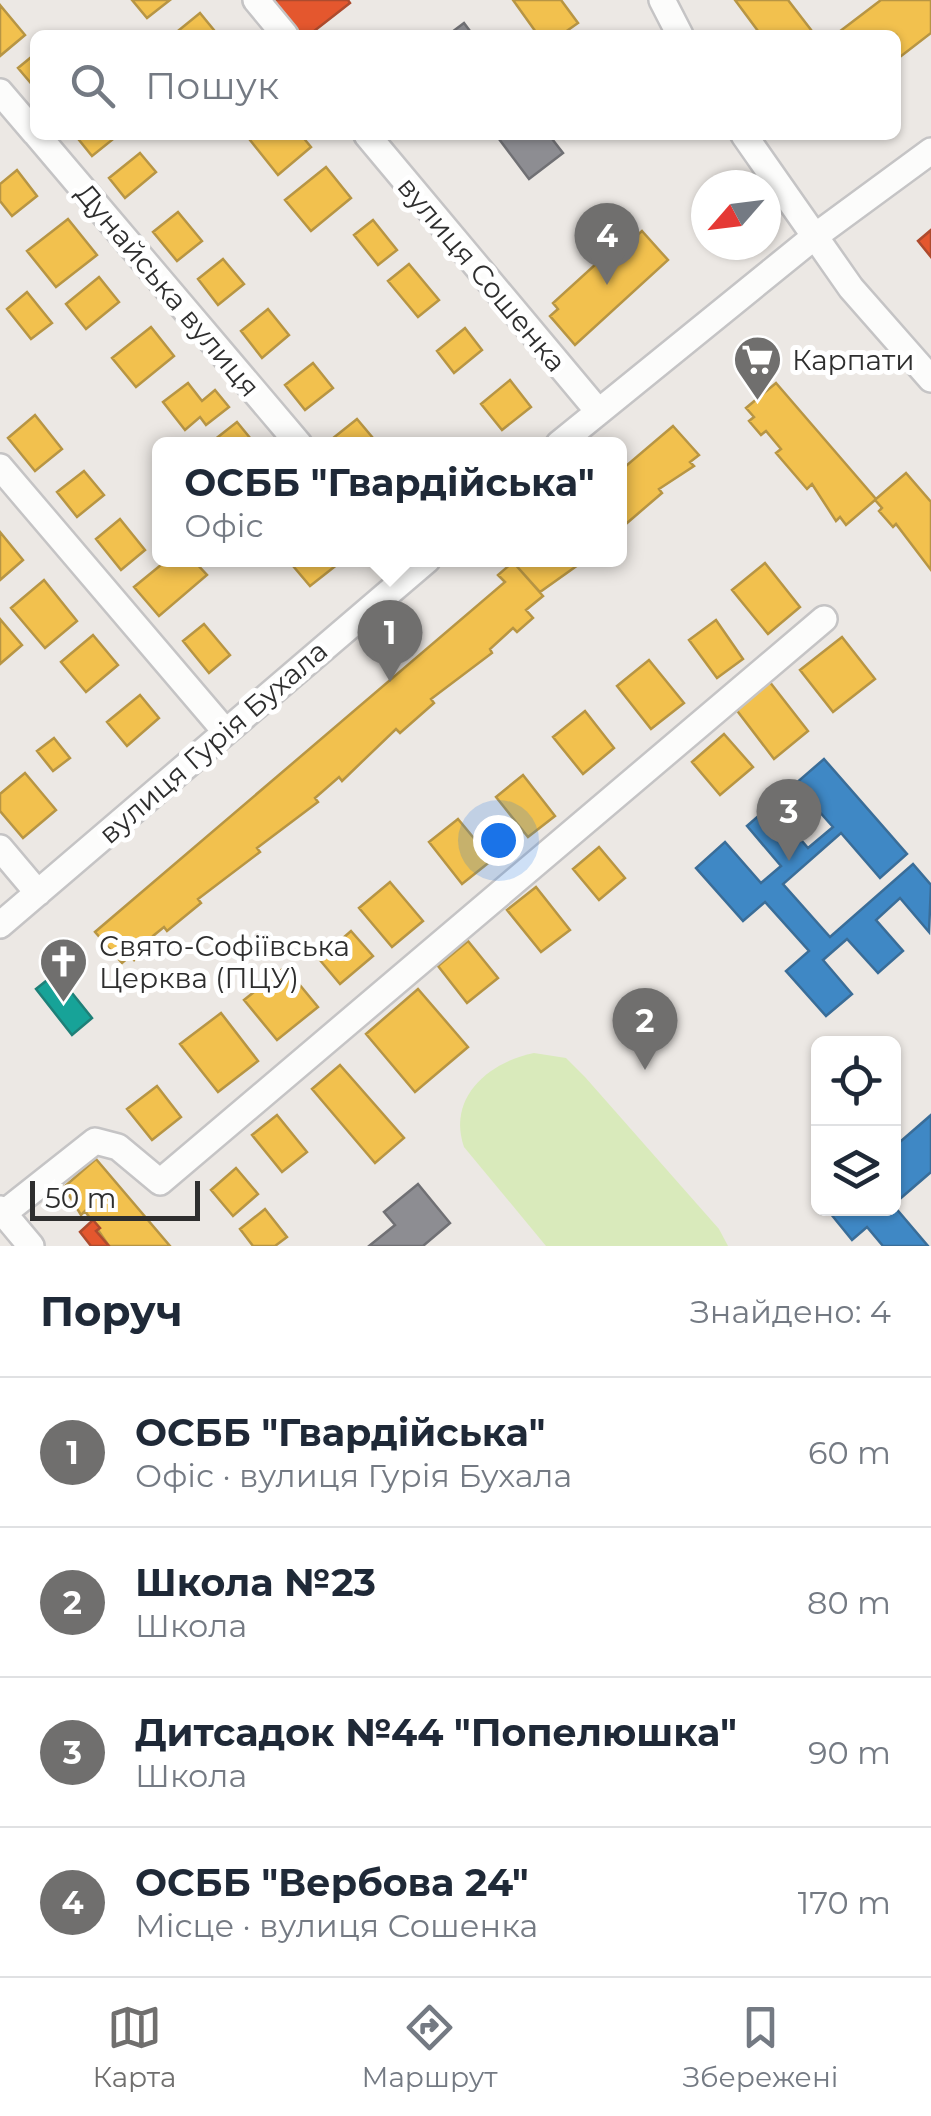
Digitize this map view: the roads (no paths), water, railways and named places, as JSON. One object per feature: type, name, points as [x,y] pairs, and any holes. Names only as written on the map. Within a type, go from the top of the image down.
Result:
[{"type":"street","points":[[256,0],[281,30]]},
{"type":"street","points":[[662,0],[677,30]]},
{"type":"street","name":"Дунайська вулиця","points":[[0,92],[30,127]]},
{"type":"street","name":"Дунайська вулиця","points":[[41,140],[293,437]]},
{"type":"street","name":"вулиця Сошенка","points":[[371,140],[598,411]]},
{"type":"street","points":[[747,140],[814,237],[931,380]]},
{"type":"street","points":[[568,437],[814,237],[931,151]]},
{"type":"street","points":[[0,467],[225,731]]},
{"type":"street","name":"вулиця Гурія Бухала","points":[[0,925],[408,567]]},
{"type":"street","points":[[32,1246],[2,1211],[95,1141],[118,1147],[160,1182],[824,619]]},
{"type":"street","points":[[0,848],[38,893]]},
{"type":"place","name":"ОСББ \"Вербова 24\"","points":[[607,285]]},
{"type":"place","name":"Карпати","points":[[757,402]]},
{"type":"place","name":"ОСББ \"Гвардійська\"","points":[[390,682]]},
{"type":"place","name":"Дитсадок №44 \"Попелюшка\"","points":[[789,861]]},
{"type":"place","name":"Свято-Софіївська Церква (ПЦУ)","points":[[64,1004]]},
{"type":"place","name":"Школа №23","points":[[645,1070]]}]
